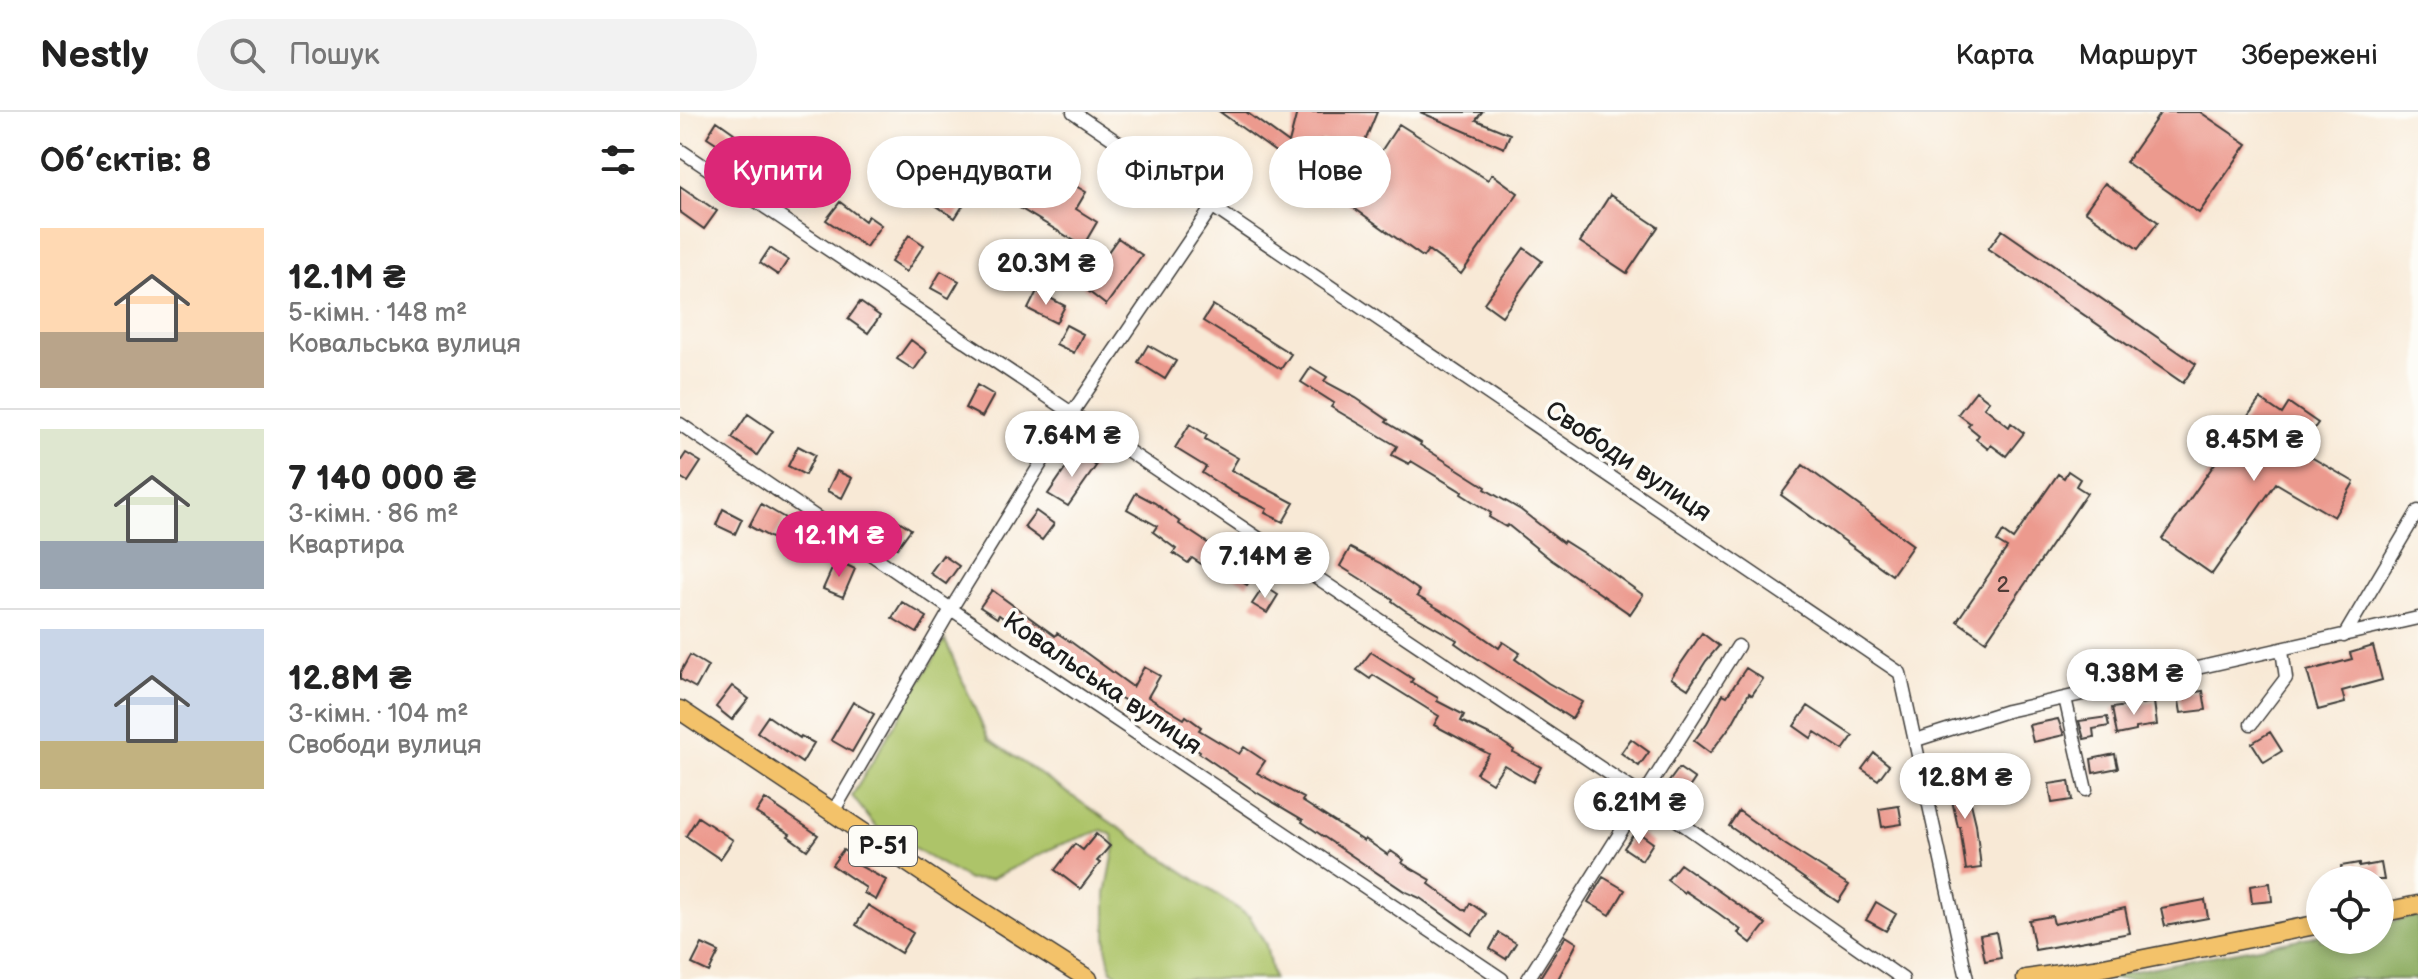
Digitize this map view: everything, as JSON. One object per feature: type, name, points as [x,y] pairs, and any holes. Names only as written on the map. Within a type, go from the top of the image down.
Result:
[{"type":"main road","name":"Р-51","points":[[680,710],[1088,979]]},
{"type":"main road","points":[[2394,910],[2418,905]]},
{"type":"main road","points":[[2026,979],[2094,969],[2306,927]]},
{"type":"street","name":"Свободи вулиця","points":[[1073,112],[1108,136]]},
{"type":"street","points":[[680,150],[1644,797],[1903,979]]},
{"type":"street","points":[[833,812],[951,609],[1072,413],[1211,208]]},
{"type":"street","name":"Свободи вулиця","points":[[1213,208],[1900,673],[1967,979]]},
{"type":"street","name":"Ковальська вулиця","points":[[680,424],[1502,979]]},
{"type":"street","points":[[2344,636],[2418,511]]},
{"type":"street","points":[[1916,740],[2007,711],[2418,618]]},
{"type":"street","points":[[1528,979],[1738,646]]},
{"type":"street","points":[[2251,724],[2286,678],[2282,650]]},
{"type":"street","points":[[2065,698],[2086,790]]},
{"type":"green space","points":[[945,640],[988,739],[1250,917],[1266,945],[1273,979],[1122,979],[1111,969],[1106,947],[1106,894],[1115,846],[1112,835],[1102,830],[1057,846],[991,879],[969,880],[876,827],[852,796]]},
{"type":"green space","points":[[2418,916],[2418,979],[2093,979],[2306,938],[2306,954],[2394,954],[2394,921]]},
{"type":"building","points":[[1220,112],[1246,112],[1279,136],[1269,136],[1269,147]]},
{"type":"building","points":[[1297,112],[1377,112],[1367,136],[1291,136]]},
{"type":"building","points":[[1420,112],[1482,112],[1476,120],[1510,134],[1504,148]]},
{"type":"building","points":[[2161,112],[2200,112],[2247,144],[2199,213],[2126,162]]},
{"type":"building","points":[[717,121],[734,133],[732,136],[708,136]]},
{"type":"building","points":[[1399,124],[1488,180],[1492,174],[1518,193],[1461,274],[1428,250],[1423,257],[1354,208],[1391,208],[1391,136]]},
{"type":"building","points":[[2105,183],[2158,222],[2138,249],[2085,211]]},
{"type":"building","points":[[680,186],[704,202],[704,208],[717,211],[704,229],[680,212]]},
{"type":"building","points":[[1610,195],[1658,227],[1627,273],[1580,242]]},
{"type":"building","points":[[835,208],[848,208],[865,221],[868,216],[881,225],[866,247],[826,220]]},
{"type":"building","points":[[940,208],[961,208],[955,218]]},
{"type":"building","points":[[1020,208],[1077,208],[1097,222],[1083,246]]},
{"type":"building","points":[[2002,230],[2196,364],[2183,383],[1988,249]]},
{"type":"building","points":[[909,235],[924,245],[906,272],[891,262]]},
{"type":"building","points":[[1118,238],[1142,255],[1106,305],[1083,287]]},
{"type":"building","points":[[770,248],[788,260],[778,275],[760,263]]},
{"type":"building","points":[[1524,248],[1542,261],[1502,316],[1484,303]]},
{"type":"building","points":[[941,271],[959,281],[949,298],[931,288]]},
{"type":"building","points":[[1037,291],[1065,306],[1056,323],[1028,309]]},
{"type":"building","points":[[860,302],[880,316],[868,333],[848,319]]},
{"type":"building","points":[[1213,305],[1291,354],[1281,369],[1203,321]]},
{"type":"building","points":[[1066,325],[1083,334],[1074,353],[1056,344]]},
{"type":"building","points":[[911,340],[927,352],[914,370],[897,359]]},
{"type":"building","points":[[1148,345],[1176,361],[1165,379],[1138,362]]},
{"type":"building","points":[[1311,367],[1327,377],[1324,381],[1356,398],[1388,420],[1386,422],[1643,595],[1630,614],[1550,559],[1508,525],[1506,527],[1489,517],[1491,513],[1462,492],[1411,461],[1409,464],[1392,455],[1397,446],[1331,407],[1334,403],[1301,382]]},
{"type":"building","points":[[977,385],[994,395],[982,417],[965,408]]},
{"type":"building","points":[[1976,391],[1989,401],[1984,407],[2009,427],[2011,423],[2024,433],[2006,456],[1991,445],[1988,449],[1976,439],[1979,435],[1958,414]]},
{"type":"building","points":[[2260,399],[2282,414],[2289,403],[2318,423],[2299,450],[2354,482],[2334,517],[2276,483],[2212,574],[2162,539]]},
{"type":"building","points":[[748,414],[773,431],[757,455],[732,438]]},
{"type":"building","points":[[1034,418],[1050,430],[1034,452],[1018,440]]},
{"type":"building","points":[[1190,424],[1207,435],[1205,439],[1238,458],[1231,470],[1294,503],[1283,522],[1265,513],[1267,509],[1202,473],[1206,467],[1175,448]]},
{"type":"building","points":[[798,446],[815,455],[805,475],[788,466]]},
{"type":"building","points":[[1077,452],[1096,466],[1068,506],[1048,494]]},
{"type":"building","points":[[686,453],[701,462],[688,482],[680,477],[680,462]]},
{"type":"building","points":[[1803,465],[1913,545],[1892,575],[1781,495]]},
{"type":"building","points":[[837,471],[852,478],[842,498],[827,491]]},
{"type":"building","points":[[2068,471],[2080,479],[2076,486],[2087,493],[1986,641],[1957,621],[2007,548],[1997,542],[2003,532],[2013,539],[2058,474],[2064,478]]},
{"type":"building","points":[[1136,493],[1155,503],[1179,524],[1238,563],[1240,559],[1257,568],[1247,585],[1218,568],[1215,573],[1192,558],[1188,563],[1173,553],[1176,549],[1153,532],[1157,526],[1127,509]]},
{"type":"building","points":[[761,504],[785,518],[773,539],[749,526]]},
{"type":"building","points":[[723,509],[742,519],[735,534],[716,525]]},
{"type":"building","points":[[1036,511],[1054,524],[1042,540],[1024,527]]},
{"type":"building","points":[[893,517],[911,529],[897,548],[880,535]]},
{"type":"building","points":[[1350,548],[1380,563],[1420,591],[1417,596],[1499,648],[1503,642],[1520,653],[1515,659],[1582,702],[1572,719],[1472,655],[1455,643],[1457,640],[1406,611],[1393,599],[1340,566]]},
{"type":"building","points":[[943,555],[959,566],[946,584],[930,573]]},
{"type":"building","points":[[836,560],[855,569],[843,597],[823,589]]},
{"type":"building","points":[[1264,586],[1278,595],[1267,613],[1252,604]]},
{"type":"building","points":[[992,590],[1133,687],[1144,667],[1160,676],[1148,697],[1184,719],[1186,716],[1201,727],[1199,730],[1239,754],[1244,747],[1265,761],[1257,773],[1304,798],[1302,801],[1388,855],[1391,851],[1404,860],[1402,863],[1431,880],[1429,884],[1466,911],[1470,903],[1486,914],[1472,935],[1199,753],[1151,718],[1152,715],[1070,667],[1072,664],[999,615],[997,618],[980,607]]},
{"type":"building","points":[[902,602],[927,617],[917,633],[892,618]]},
{"type":"building","points":[[1702,633],[1719,646],[1688,689],[1671,678]]},
{"type":"building","points":[[2373,646],[2382,680],[2342,691],[2345,703],[2318,710],[2307,671],[2352,659],[2350,653]]},
{"type":"building","points":[[1371,652],[1413,679],[1411,682],[1438,698],[1437,701],[1464,715],[1461,721],[1498,739],[1513,752],[1541,767],[1533,782],[1504,765],[1492,783],[1476,773],[1489,754],[1434,725],[1439,716],[1373,675],[1370,679],[1357,670]]},
{"type":"building","points":[[690,655],[708,666],[696,688],[680,679]]},
{"type":"building","points":[[1746,668],[1763,679],[1752,695],[1749,693],[1732,724],[1710,753],[1694,741],[1723,694],[1727,696]]},
{"type":"building","points":[[732,686],[749,699],[732,720],[716,707]]},
{"type":"building","points":[[2203,691],[2206,710],[2181,713],[2178,695]]},
{"type":"building","points":[[853,702],[874,714],[852,752],[831,740]]},
{"type":"building","points":[[2154,702],[2157,725],[2117,735],[2112,708]]},
{"type":"building","points":[[1808,706],[1853,736],[1843,750],[1815,732],[1811,738],[1794,726]]},
{"type":"building","points":[[768,716],[800,738],[814,743],[802,763],[757,732]]},
{"type":"building","points":[[2107,717],[2109,726],[2093,729],[2094,737],[2084,739],[2079,721]]},
{"type":"building","points":[[2058,719],[2064,735],[2033,742],[2029,725]]},
{"type":"building","points":[[2270,732],[2282,751],[2264,762],[2252,743]]},
{"type":"building","points":[[1631,739],[1649,752],[1639,766],[1621,753]]},
{"type":"building","points":[[1874,753],[1889,765],[1878,780],[1862,769]]},
{"type":"building","points":[[2115,754],[2118,768],[2093,773],[2091,759]]},
{"type":"building","points":[[1679,768],[1695,779],[1684,795],[1668,783]]},
{"type":"building","points":[[1964,774],[1976,824],[1981,868],[1966,870],[1960,827],[1947,778]]},
{"type":"building","points":[[2069,781],[2072,800],[2052,803],[2049,784]]},
{"type":"building","points":[[765,799],[818,835],[807,850],[788,836],[790,834],[756,813]]},
{"type":"building","points":[[1899,806],[1902,824],[1882,827],[1879,809]]},
{"type":"building","points":[[1739,811],[1849,885],[1838,902],[1729,826]]},
{"type":"building","points":[[698,817],[733,840],[720,859],[686,836]]},
{"type":"building","points":[[1636,831],[1653,843],[1642,860],[1624,848]]},
{"type":"building","points":[[1096,834],[1110,846],[1080,889],[1055,870],[1075,844],[1083,850]]},
{"type":"building","points":[[843,850],[860,862],[858,865],[886,880],[876,900],[864,893],[866,888],[832,865]]},
{"type":"building","points":[[1680,864],[1766,924],[1751,943],[1738,933],[1741,930],[1667,880]]},
{"type":"building","points":[[1603,877],[1625,890],[1610,915],[1588,902]]},
{"type":"building","points":[[2270,883],[2272,901],[2252,903],[2250,886]]},
{"type":"building","points":[[2205,900],[2208,918],[2165,926],[2161,908]]},
{"type":"building","points":[[1876,902],[1896,914],[1886,931],[1866,920]]},
{"type":"building","points":[[868,905],[913,933],[901,953],[856,925]]},
{"type":"building","points":[[2125,908],[2130,933],[2035,950],[2029,920],[2052,916],[2054,924]]},
{"type":"building","points":[[1996,932],[2001,958],[1985,961],[1980,935]]},
{"type":"building","points":[[1499,933],[1516,943],[1506,959],[1490,949]]},
{"type":"building","points":[[1566,936],[1577,943],[1558,979],[1539,979]]},
{"type":"building","points":[[702,944],[719,952],[709,972],[692,964]]}]
